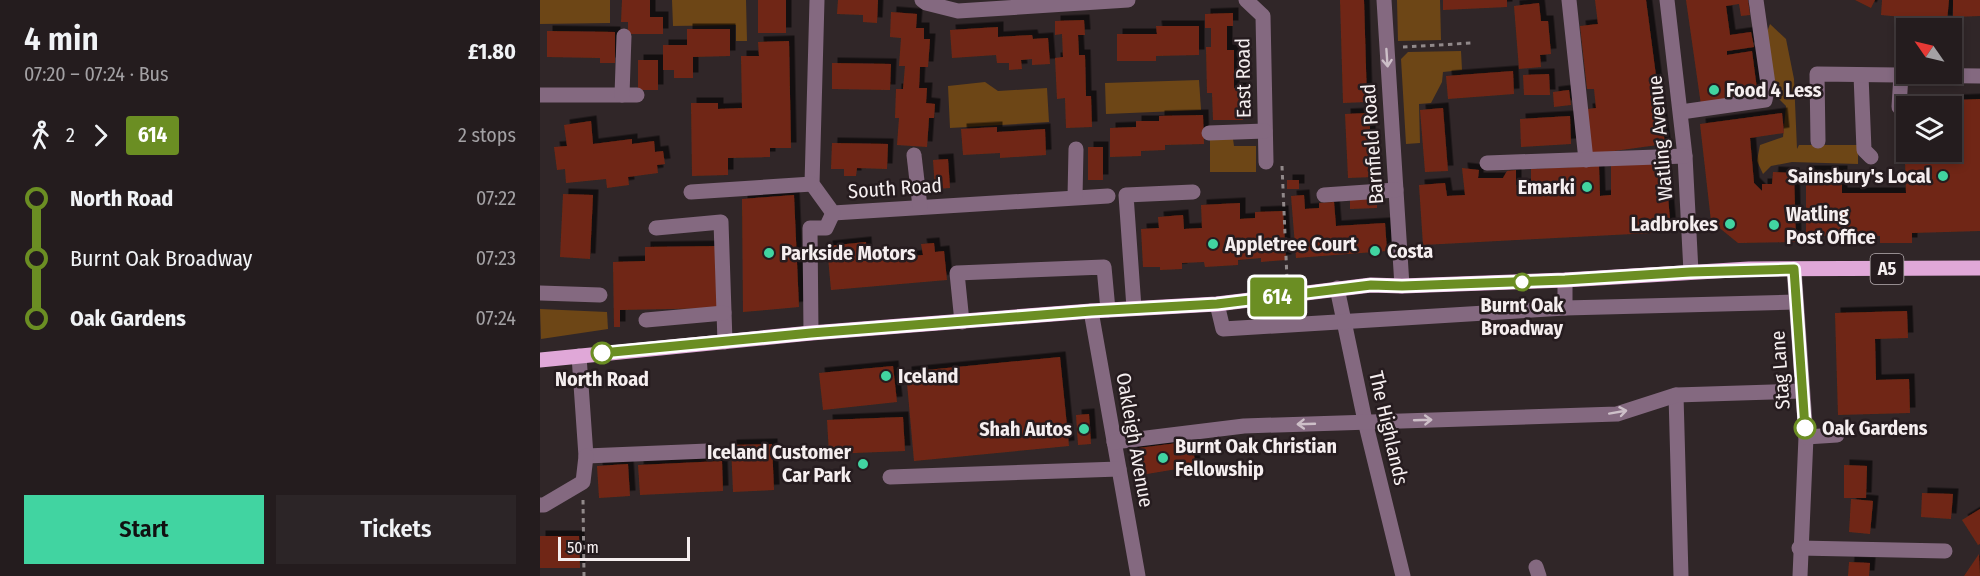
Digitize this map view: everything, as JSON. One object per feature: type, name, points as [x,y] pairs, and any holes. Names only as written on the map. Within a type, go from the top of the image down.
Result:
[{"type":"main road","name":"A5","points":[[540,360],[811,333],[1091,311],[1217,304],[1371,285],[1565,280],[1690,272],[1794,269],[1980,268]]},
{"type":"street","points":[[691,192],[812,184],[817,0]]},
{"type":"street","points":[[922,0],[926,3],[959,5],[1128,0]]},
{"type":"street","name":"Barnfield Road","points":[[1384,0],[1402,286]]},
{"type":"street","points":[[1569,0],[1586,160]]},
{"type":"street","name":"Watling Avenue","points":[[1667,0],[1685,156],[1690,272]]},
{"type":"street","points":[[1681,112],[1765,100],[1768,84],[1756,0]]},
{"type":"street","name":"East Road","points":[[1253,3],[1263,16],[1266,162]]},
{"type":"street","points":[[540,95],[629,95],[624,36]]},
{"type":"street","points":[[1818,141],[1817,74],[1896,75]]},
{"type":"street","points":[[1860,75],[1864,150],[1871,157]]},
{"type":"street","points":[[1962,76],[1980,76]]},
{"type":"street","points":[[1209,133],[1265,131]]},
{"type":"street","points":[[1075,197],[1076,149]]},
{"type":"street","points":[[914,155],[920,207]]},
{"type":"street","points":[[1487,164],[1685,156]]},
{"type":"street","name":"South Road","points":[[812,184],[833,213],[1108,196]]},
{"type":"street","points":[[1324,195],[1396,190]]},
{"type":"street","points":[[1134,308],[1126,195],[1193,192]]},
{"type":"street","points":[[811,333],[810,228],[826,228],[833,213]]},
{"type":"street","points":[[656,228],[721,222],[725,342]]},
{"type":"street","points":[[962,322],[957,273],[1104,267],[1108,310]]},
{"type":"street","name":"Stag Lane","points":[[1794,269],[1806,437],[1799,548],[1800,576]]},
{"type":"street","points":[[1564,308],[1565,280]]},
{"type":"street","name":"The Highlands","points":[[1337,288],[1365,421],[1403,576]]},
{"type":"street","points":[[540,293],[600,296]]},
{"type":"street","points":[[1217,304],[1223,329],[1564,308],[1795,302]]},
{"type":"street","name":"Oakleigh Avenue","points":[[1091,311],[1138,576]]},
{"type":"street","points":[[646,320],[724,313]]},
{"type":"street","points":[[540,505],[544,505],[583,482],[586,456],[579,356]]},
{"type":"street","points":[[1114,442],[1244,426],[1617,414],[1676,395],[1801,391]]},
{"type":"street","points":[[1676,395],[1681,576]]},
{"type":"street","points":[[1806,437],[1837,435]]},
{"type":"street","points":[[586,456],[708,450]]},
{"type":"street","points":[[890,477],[1119,469]]},
{"type":"street","points":[[1799,548],[1945,551]]},
{"type":"path","points":[[1387,48],[1472,43]]},
{"type":"path","points":[[1266,162],[1282,162],[1288,296]]},
{"type":"path","points":[[583,482],[584,576]]},
{"type":"shaded area","points":[[540,0],[610,0],[610,23],[540,24]]},
{"type":"shaded area","points":[[672,0],[746,0],[747,41],[736,41],[736,25],[673,26]]},
{"type":"shaded area","points":[[1397,0],[1440,0],[1441,40],[1398,41]]},
{"type":"shaded area","points":[[1770,24],[1786,39],[1794,79],[1797,149],[1799,145],[1858,145],[1858,164],[1792,162],[1771,166],[1763,174],[1757,161],[1760,145],[1783,137],[1786,106],[1774,94],[1758,56]]},
{"type":"shaded area","points":[[1461,51],[1462,70],[1443,72],[1442,82],[1431,103],[1419,104],[1420,143],[1406,144],[1401,59],[1408,52]]},
{"type":"shaded area","points":[[1199,80],[1201,110],[1106,114],[1105,83]]},
{"type":"shaded area","points":[[985,82],[998,91],[1047,88],[1049,122],[950,128],[948,86]]},
{"type":"shaded area","points":[[1210,139],[1233,139],[1234,146],[1256,146],[1256,172],[1210,172]]},
{"type":"shaded area","points":[[540,309],[607,312],[608,329],[541,339]]},
{"type":"building","points":[[622,0],[650,0],[650,17],[663,17],[663,34],[628,34],[628,22],[621,22]]},
{"type":"building","points":[[758,0],[786,0],[786,33],[758,33]]},
{"type":"building","points":[[838,0],[878,0],[877,23],[863,22],[863,15],[837,14]]},
{"type":"building","points":[[1340,0],[1364,0],[1367,102],[1343,103]]},
{"type":"building","points":[[1443,0],[1507,0],[1507,7],[1443,10]]},
{"type":"building","points":[[1595,0],[1646,0],[1665,144],[1592,154],[1587,109],[1596,108],[1594,89],[1587,89],[1580,26],[1598,24]]},
{"type":"building","points":[[1686,0],[1748,0],[1750,15],[1741,16],[1739,4],[1726,6],[1730,35],[1751,32],[1754,47],[1727,51],[1727,55],[1752,51],[1758,97],[1701,105]]},
{"type":"building","points":[[1855,0],[1875,0],[1871,8]]},
{"type":"building","points":[[1882,0],[1949,0],[1947,18],[1881,15]]},
{"type":"building","points":[[1953,0],[1980,0],[1980,16],[1953,17]]},
{"type":"building","points":[[1539,3],[1541,21],[1548,21],[1551,54],[1540,55],[1541,67],[1519,69],[1514,6]]},
{"type":"building","points":[[891,12],[917,14],[916,28],[924,28],[924,39],[930,39],[928,67],[920,67],[919,88],[927,88],[926,103],[935,104],[934,118],[929,118],[927,147],[897,145],[899,118],[895,118],[896,89],[903,89],[905,66],[899,66],[901,38],[890,37]]},
{"type":"building","points":[[1233,13],[1233,26],[1227,26],[1227,50],[1234,50],[1234,88],[1242,88],[1243,120],[1213,120],[1212,93],[1207,93],[1206,47],[1211,47],[1211,28],[1205,28],[1205,14]]},
{"type":"building","points":[[1084,20],[1085,35],[1078,35],[1079,55],[1085,55],[1086,96],[1091,96],[1092,127],[1066,128],[1065,98],[1057,99],[1055,58],[1063,57],[1062,34],[1055,35],[1055,21]]},
{"type":"building","points":[[1156,26],[1199,26],[1199,55],[1156,56],[1156,61],[1117,61],[1117,34],[1157,34]]},
{"type":"building","points":[[998,27],[998,37],[1032,35],[1033,39],[1048,38],[1050,64],[1032,65],[1032,59],[1021,60],[1022,69],[1009,70],[1009,63],[997,63],[996,55],[952,58],[950,30]]},
{"type":"building","points":[[687,29],[730,29],[730,56],[693,57],[693,78],[674,78],[674,70],[663,70],[663,45],[687,45]]},
{"type":"building","points":[[547,31],[615,32],[615,63],[600,63],[600,58],[547,57]]},
{"type":"building","points":[[789,41],[791,148],[770,148],[770,157],[728,158],[728,175],[692,176],[691,103],[718,103],[718,109],[742,108],[741,56],[759,56],[758,42]]},
{"type":"building","points":[[638,60],[658,60],[658,90],[638,90]]},
{"type":"building","points":[[832,63],[891,64],[890,90],[832,89]]},
{"type":"building","points":[[1513,71],[1514,94],[1448,99],[1446,76]]},
{"type":"building","points":[[1549,74],[1550,95],[1524,95],[1523,75]]},
{"type":"building","points":[[1569,90],[1571,105],[1554,107],[1553,92]]},
{"type":"building","points":[[1980,99],[1980,231],[1912,233],[1912,243],[1880,243],[1880,236],[1806,236],[1806,171],[1842,171],[1842,193],[1906,193],[1905,162],[1962,162],[1962,100]]},
{"type":"building","points":[[1443,108],[1448,171],[1425,172],[1420,110]]},
{"type":"building","points":[[1369,113],[1373,177],[1348,178],[1345,114]]},
{"type":"building","points":[[1782,113],[1784,133],[1750,138],[1754,183],[1762,191],[1762,184],[1772,184],[1773,172],[1794,173],[1796,242],[1738,243],[1711,221],[1700,124]]},
{"type":"building","points":[[1203,115],[1204,144],[1165,145],[1165,150],[1141,151],[1141,156],[1110,157],[1110,128],[1136,127],[1136,121],[1159,121],[1159,116]]},
{"type":"building","points":[[1570,116],[1571,144],[1521,147],[1520,119]]},
{"type":"building","points":[[591,121],[593,144],[632,139],[632,144],[654,141],[655,152],[663,151],[665,164],[657,165],[658,173],[628,177],[629,185],[607,188],[606,179],[566,183],[565,169],[557,170],[554,147],[567,146],[564,125]]},
{"type":"building","points":[[997,127],[997,132],[1045,129],[1046,155],[1000,158],[1000,153],[963,155],[961,129]]},
{"type":"building","points":[[832,143],[888,144],[887,169],[857,168],[856,176],[844,176],[844,169],[831,169]]},
{"type":"building","points":[[1088,147],[1103,147],[1103,180],[1088,180]]},
{"type":"building","points":[[948,159],[950,188],[935,189],[933,160]]},
{"type":"building","points":[[1665,160],[1671,232],[1423,245],[1419,185],[1445,183],[1447,196],[1465,195],[1462,168],[1479,170],[1478,178],[1503,178],[1507,171],[1516,170],[1516,185],[1531,184],[1531,169],[1599,166],[1600,196],[1611,195],[1611,165]]},
{"type":"building","points":[[1287,180],[1299,180],[1299,189],[1287,189]]},
{"type":"building","points":[[563,194],[593,195],[590,259],[560,257]]},
{"type":"building","name":"Parkside Motors","points":[[794,195],[799,307],[743,312],[742,199]]},
{"type":"building","points":[[1304,195],[1305,209],[1319,208],[1319,203],[1334,202],[1336,226],[1385,223],[1387,251],[1296,258],[1291,196]]},
{"type":"building","points":[[1377,197],[1377,208],[1350,209],[1350,198]]},
{"type":"building","name":"Appletree Court","points":[[1240,203],[1240,219],[1255,218],[1255,212],[1283,211],[1286,260],[1261,262],[1261,258],[1238,260],[1238,265],[1205,267],[1204,262],[1182,263],[1182,269],[1160,270],[1160,267],[1143,267],[1141,229],[1159,228],[1158,217],[1183,215],[1184,229],[1202,228],[1201,205]]},
{"type":"building","points":[[866,242],[867,260],[923,255],[921,244],[934,243],[935,252],[944,251],[947,280],[831,290],[827,246]]},
{"type":"building","points":[[720,246],[722,308],[620,310],[620,327],[614,327],[613,262],[645,261],[645,247]]},
{"type":"building","points":[[1907,311],[1908,338],[1875,339],[1876,380],[1909,379],[1910,413],[1838,415],[1835,313]]},
{"type":"building","points":[[1060,357],[1069,446],[914,461],[906,372]]},
{"type":"building","points":[[893,366],[897,402],[823,410],[819,373]]},
{"type":"building","name":"Shah Autos","points":[[1089,414],[1091,444],[1078,445],[1076,415]]},
{"type":"building","points":[[903,417],[905,451],[829,454],[827,420]]},
{"type":"building","name":"Burnt Oak Christian Fellowship","points":[[1193,441],[1195,466],[1135,476],[1131,449]]},
{"type":"building","points":[[772,444],[774,490],[733,492],[731,445]]},
{"type":"building","points":[[722,461],[723,491],[640,495],[638,465]]},
{"type":"building","points":[[628,464],[630,496],[599,498],[597,466]]},
{"type":"building","points":[[1844,465],[1867,466],[1866,498],[1844,498]]},
{"type":"building","points":[[1922,493],[1953,494],[1951,519],[1921,517]]},
{"type":"building","points":[[1851,499],[1873,501],[1870,534],[1849,532]]},
{"type":"building","points":[[1980,509],[1980,544],[1978,545],[1962,520]]},
{"type":"building","points":[[540,536],[579,536],[580,568],[540,568]]},
{"type":"building","points":[[1979,554],[1980,576],[1964,576]]},
{"type":"building","points":[[1849,562],[1870,563],[1869,576],[1848,576]]},
{"type":"bus line","name":"614","points":[[602,353],[811,333],[1091,311],[1217,304],[1371,285],[1565,280],[1749,269],[1794,269],[1805,428]]},
{"type":"place","name":"Food 4 Less","points":[[1714,90]]},
{"type":"place","name":"Sainsbury's Local","points":[[1943,176]]},
{"type":"place","name":"Emarki","points":[[1587,187]]},
{"type":"place","name":"Ladbrokes","points":[[1730,224]]},
{"type":"place","name":"Watling Post Office","points":[[1774,225]]},
{"type":"place","name":"Appletree Court","points":[[1213,244]]},
{"type":"place","name":"Costa","points":[[1375,251]]},
{"type":"place","name":"Parkside Motors","points":[[769,253]]},
{"type":"place","name":"Burnt Oak Broadway","points":[[1522,282]]},
{"type":"place","name":"North Road","points":[[602,353]]},
{"type":"place","name":"Iceland","points":[[886,376]]},
{"type":"place","name":"Oak Gardens","points":[[1805,428]]},
{"type":"place","name":"Shah Autos","points":[[1084,429]]},
{"type":"place","name":"Burnt Oak Christian Fellowship","points":[[1163,458]]},
{"type":"place","name":"Iceland Customer Car Park","points":[[863,464]]}]
